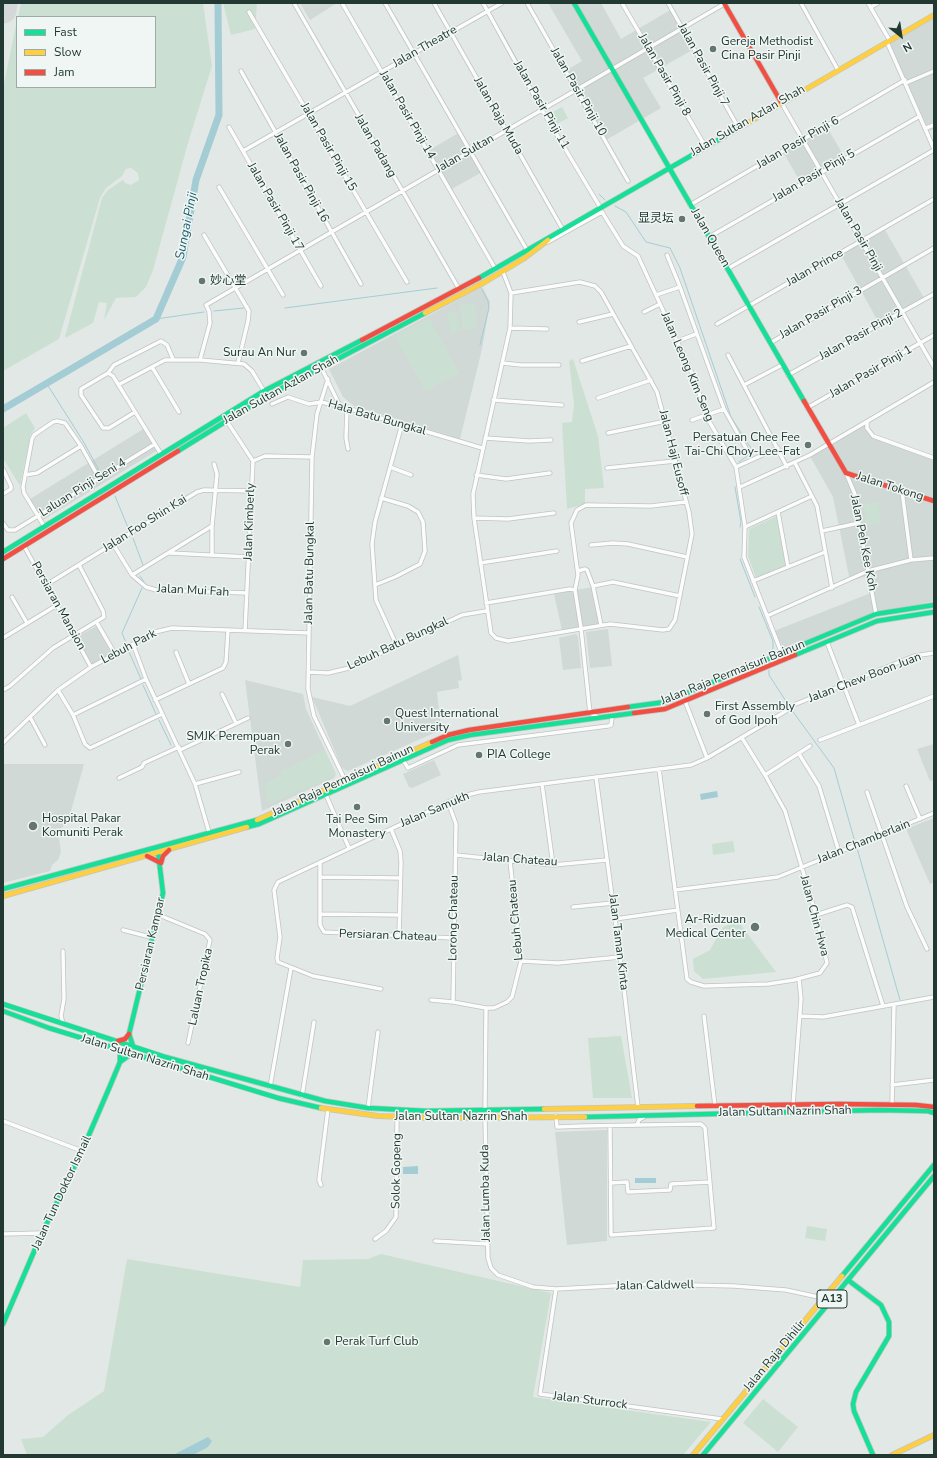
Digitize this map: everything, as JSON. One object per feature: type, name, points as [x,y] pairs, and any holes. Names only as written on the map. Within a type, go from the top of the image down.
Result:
[{"type":"main road","name":"Jalan Queen","points":[[574,3],[782,365],[846,473]]},
{"type":"main road","points":[[724,4],[781,102]]},
{"type":"main road","name":"Jalan Sultan Azlan Shah","points":[[3,558],[267,396],[503,272],[600,207],[934,15]]},
{"type":"main road","name":"Jalan Sultan Azlan Shah","points":[[3,552],[264,391],[459,289],[527,250],[564,231]]},
{"type":"main road","points":[[466,285],[497,272],[503,272],[506,266],[527,250]]},
{"type":"main road","name":"Jalan Tokong","points":[[846,473],[934,501]]},
{"type":"main road","points":[[44,526],[50,526],[94,502]]},
{"type":"main road","name":"Jalan Raja Permaisuri Bainun","points":[[3,889],[257,820],[448,734],[665,702],[876,614],[934,605]]},
{"type":"main road","name":"Jalan Raja Permaisuri Bainun","points":[[3,896],[259,824],[448,740],[470,735],[665,709],[877,621],[934,612]]},
{"type":"main road","points":[[345,780],[350,782],[365,778]]},
{"type":"main road","points":[[148,849],[158,852],[160,848],[167,844]]},
{"type":"main road","points":[[146,856],[154,858],[161,863],[163,856],[171,849]]},
{"type":"main road","name":"Persiaran Kampar","points":[[129,1034],[154,938],[163,893],[161,863],[158,852]]},
{"type":"main road","name":"Jalan Sultan Nazrin Shah","points":[[3,1004],[165,1057],[270,1087],[302,1096],[368,1108],[426,1111],[892,1104],[932,1106]]},
{"type":"main road","name":"Jalan Sultan Nazrin Shah","points":[[3,1011],[26,1021],[130,1054],[278,1098],[328,1109],[397,1118],[647,1116],[879,1110],[934,1112]]},
{"type":"main road","points":[[3,1014],[26,1021]]},
{"type":"main road","points":[[118,1041],[125,1039],[129,1034]]},
{"type":"main road","points":[[129,1034],[133,1046]]},
{"type":"main road","name":"Jalan Tun Doktor Ismail","points":[[3,1324],[42,1233],[82,1152],[120,1062],[120,1050]]},
{"type":"main road","name":"Jalan Tun Doktor Ismail","points":[[120,1062],[130,1054]]},
{"type":"main road","points":[[638,1107],[637,1110],[640,1113],[666,1112],[674,1115]]},
{"type":"main road","points":[[682,1107],[686,1108],[689,1114]]},
{"type":"main road","name":"Jalan Raja Dihilir","points":[[695,1455],[722,1419],[934,1165]]},
{"type":"main road","name":"Jalan Raja Dihilir","points":[[703,1455],[934,1176]]},
{"type":"main road","points":[[848,1280],[881,1305],[889,1322],[889,1336],[881,1352],[856,1392],[853,1404],[854,1411],[873,1455]]},
{"type":"main road","points":[[892,1455],[934,1435]]},
{"type":"main road","points":[[695,1455],[703,1448],[710,1446]]},
{"type":"street","name":"Jalan Padang","points":[[294,3],[344,93],[459,289]]},
{"type":"street","name":"Jalan Pasir Pinji 14","points":[[342,3],[495,268]]},
{"type":"street","points":[[385,3],[527,250]]},
{"type":"street","name":"Jalan Raja Muda","points":[[434,3],[564,231]]},
{"type":"street","name":"Jalan Pasir Pinji 11","points":[[483,3],[542,110],[600,207]]},
{"type":"street","name":"Jalan Theatre","points":[[243,151],[502,3]]},
{"type":"street","name":"Jalan Pasir Pinji 10","points":[[527,3],[628,181]]},
{"type":"street","name":"Jalan Pasir Pinji 8","points":[[622,3],[705,146]]},
{"type":"street","name":"Jalan Pasir Pinji 7","points":[[668,3],[738,127]]},
{"type":"street","points":[[801,3],[838,70]]},
{"type":"street","points":[[727,269],[934,149],[888,42],[868,3]]},
{"type":"street","points":[[871,7],[878,3]]},
{"type":"street","name":"Jalan Sultan","points":[[200,360],[210,323],[209,311],[206,305],[724,4]]},
{"type":"street","name":"Jalan Pasir Pinji 15","points":[[249,12],[407,282]]},
{"type":"street","name":"Jalan Pasir Pinji 16","points":[[241,71],[361,284]]},
{"type":"street","name":"Jalan Pasir Pinji 6","points":[[690,205],[905,82],[934,71]]},
{"type":"street","name":"Jalan Pasir Pinji","points":[[781,102],[934,368]]},
{"type":"street","name":"Jalan Pasir Pinji 5","points":[[709,237],[920,116]]},
{"type":"street","points":[[926,128],[934,125]]},
{"type":"street","name":"Jalan Pasir Pinji 17","points":[[229,127],[321,286]]},
{"type":"street","points":[[219,187],[282,295]]},
{"type":"street","name":"Jalan Prince","points":[[716,324],[934,199]]},
{"type":"street","name":"Jalan Leong Kim Seng","points":[[564,231],[602,212],[619,242],[638,256],[695,380],[706,416],[736,467],[745,527],[744,557],[782,654]]},
{"type":"street","points":[[204,235],[249,311],[238,363]]},
{"type":"street","name":"Jalan Pasir Pinji 3","points":[[770,343],[934,248]]},
{"type":"street","points":[[667,255],[724,410],[747,450]]},
{"type":"street","name":"Jalan Haji Eusoff","points":[[503,272],[511,292],[510,328],[482,448],[473,494],[474,518],[486,612],[491,633],[502,641],[610,624],[663,630],[668,629],[675,620],[692,534],[690,518],[666,421],[657,392],[601,292],[595,286],[580,282],[511,292]]},
{"type":"street","points":[[656,295],[680,287]]},
{"type":"street","name":"Jalan Pasir Pinji 2","points":[[788,375],[934,294]]},
{"type":"street","points":[[644,312],[660,304]]},
{"type":"street","points":[[579,322],[613,314]]},
{"type":"street","points":[[510,328],[547,329]]},
{"type":"street","points":[[678,341],[696,334]]},
{"type":"street","name":"Jalan Pasir Pinji 1","points":[[807,408],[934,335]]},
{"type":"street","points":[[135,412],[109,428],[102,428],[81,395],[81,389],[108,373],[114,365],[161,341],[167,345],[173,359]]},
{"type":"street","points":[[582,361],[630,346]]},
{"type":"street","points":[[728,355],[778,448],[786,467]]},
{"type":"street","points":[[118,385],[159,362],[173,359],[200,360],[238,363],[248,367],[264,391]]},
{"type":"street","points":[[319,362],[340,406]]},
{"type":"street","points":[[502,362],[527,366],[559,365]]},
{"type":"street","points":[[744,385],[782,365]]},
{"type":"street","points":[[152,367],[179,412]]},
{"type":"street","points":[[108,373],[113,376],[161,454]]},
{"type":"street","name":"Jalan Batu Bungkal","points":[[328,379],[317,414],[312,457],[308,689],[313,711],[345,780]]},
{"type":"street","points":[[598,398],[651,380]]},
{"type":"street","points":[[740,487],[795,463],[934,382]]},
{"type":"street","name":"Hala Batu Bungkal","points":[[272,404],[288,397],[309,404],[321,402],[340,406],[482,448]]},
{"type":"street","points":[[493,400],[562,405]]},
{"type":"street","points":[[347,408],[346,438],[348,449]]},
{"type":"street","points":[[692,420],[724,410]]},
{"type":"street","points":[[187,438],[221,420],[227,421],[253,461],[265,456],[312,457]]},
{"type":"street","points":[[44,526],[24,493],[25,475],[32,439],[39,431],[53,422],[57,421],[65,423],[81,446],[99,478]]},
{"type":"street","points":[[608,433],[666,421]]},
{"type":"street","points":[[867,422],[867,428],[873,436],[934,458]]},
{"type":"street","points":[[396,644],[376,600],[372,544],[375,522],[381,498],[402,424]]},
{"type":"street","points":[[485,438],[507,440],[550,440]]},
{"type":"street","name":"Laluan Pinji Seni 4","points":[[3,522],[8,530],[11,531],[155,444]]},
{"type":"street","points":[[25,475],[37,473],[81,446]]},
{"type":"street","points":[[736,467],[778,448]]},
{"type":"street","name":"Jalan Kimberly","points":[[246,631],[253,461]]},
{"type":"street","points":[[607,468],[675,461]]},
{"type":"street","points":[[795,463],[818,506],[832,588]]},
{"type":"street","points":[[212,555],[212,526],[217,474],[214,464]]},
{"type":"street","points":[[390,467],[411,475]]},
{"type":"street","points":[[3,470],[11,486],[11,489],[3,494]]},
{"type":"street","points":[[476,475],[506,479],[550,473]]},
{"type":"street","name":"Jalan Peh Kee Koh","points":[[846,473],[857,499],[859,523],[876,614]]},
{"type":"street","name":"Jalan Foo Shin Kai","points":[[46,585],[197,492],[204,490],[252,491]]},
{"type":"street","points":[[902,491],[911,560]]},
{"type":"street","points":[[745,527],[812,496]]},
{"type":"street","points":[[375,585],[395,577],[420,564],[425,552],[423,522],[418,512],[408,506],[381,498]]},
{"type":"street","points":[[611,717],[595,716],[590,712],[581,628],[575,590],[578,571],[571,523],[574,514],[581,507],[651,506],[685,502]]},
{"type":"street","points":[[474,518],[508,519],[554,512]]},
{"type":"street","points":[[778,512],[788,567]]},
{"type":"street","points":[[822,531],[859,523]]},
{"type":"street","points":[[132,575],[212,526]]},
{"type":"street","points":[[591,545],[613,543],[628,544],[687,557]]},
{"type":"street","name":"Jalan Mui Fah","points":[[113,544],[132,575],[146,587],[156,590],[247,593]]},
{"type":"street","name":"Persiaran Mansion","points":[[24,546],[91,667]]},
{"type":"street","points":[[480,564],[557,551]]},
{"type":"street","points":[[753,581],[825,552]]},
{"type":"street","points":[[169,553],[249,557]]},
{"type":"street","points":[[767,616],[868,571],[911,560],[934,558]]},
{"type":"street","points":[[3,690],[10,686],[53,648],[101,620],[104,614],[79,565]]},
{"type":"street","points":[[578,571],[585,569],[587,570],[593,586],[600,625]]},
{"type":"street","points":[[593,586],[613,582],[680,596]]},
{"type":"street","points":[[486,603],[570,589],[575,590]]},
{"type":"street","points":[[12,597],[27,623]]},
{"type":"street","points":[[3,638],[57,605]]},
{"type":"street","name":"Lebuh Batu Bungkal","points":[[309,672],[328,672],[348,668],[396,644],[462,615],[486,612]]},
{"type":"street","points":[[97,623],[115,654]]},
{"type":"street","name":"Lebuh Park","points":[[3,741],[58,690],[91,667],[164,629],[309,633]]},
{"type":"street","points":[[155,700],[225,665],[228,630]]},
{"type":"street","points":[[826,642],[859,725]]},
{"type":"street","points":[[133,644],[155,700],[195,784],[209,832]]},
{"type":"street","points":[[176,652],[189,684]]},
{"type":"street","name":"Jalan Chew Boon Juan","points":[[796,704],[914,656],[934,653]]},
{"type":"street","points":[[782,654],[787,657],[794,656]]},
{"type":"street","points":[[73,715],[146,679]]},
{"type":"street","points":[[58,690],[73,715],[87,747],[93,747],[162,714]]},
{"type":"street","points":[[222,694],[236,724]]},
{"type":"street","points":[[820,740],[934,696]]},
{"type":"street","points":[[685,701],[707,758]]},
{"type":"street","name":"Jalan Samukh","points":[[291,968],[278,962],[277,958],[280,937],[275,886],[282,879],[448,802],[469,794],[691,765],[707,758],[786,711]]},
{"type":"street","points":[[30,717],[45,745]]},
{"type":"street","name":"Jalan Raja Permaisuri Bainun","points":[[403,760],[408,768],[458,746],[608,726],[611,725],[611,717]]},
{"type":"street","points":[[119,778],[142,767],[144,763],[248,718]]},
{"type":"street","name":"Jalan Chin Hwa","points":[[660,769],[686,974],[691,982],[704,986],[768,984],[820,973],[827,963],[816,915],[785,811],[765,774],[742,738]]},
{"type":"street","points":[[437,745],[440,753]]},
{"type":"street","points":[[765,774],[810,746]]},
{"type":"street","points":[[799,754],[819,786],[839,852]]},
{"type":"street","points":[[195,784],[239,772]]},
{"type":"street","name":"Jalan Taman Kinta","points":[[596,777],[638,1107]]},
{"type":"street","points":[[542,784],[553,865]]},
{"type":"street","points":[[906,786],[920,819]]},
{"type":"street","points":[[867,792],[880,835],[906,907],[927,949]]},
{"type":"street","points":[[326,795],[349,848]]},
{"type":"street","name":"Lorong Chateau","points":[[448,802],[456,824],[453,1002]]},
{"type":"street","name":"Jalan Chamberlain","points":[[676,890],[772,878],[801,868],[934,813]]},
{"type":"street","points":[[391,829],[400,851],[399,935]]},
{"type":"street","name":"Jalan Chateau","points":[[456,855],[553,865],[607,860]]},
{"type":"street","name":"Lebuh Chateau","points":[[486,1008],[501,1006],[512,997],[521,961],[510,861]]},
{"type":"street","name":"Persiaran Chateau","points":[[320,862],[321,929],[328,934],[399,935],[453,938]]},
{"type":"street","points":[[320,877],[400,878]]},
{"type":"street","points":[[573,907],[613,903]]},
{"type":"street","points":[[816,915],[847,905],[852,908],[883,1006]]},
{"type":"street","points":[[615,919],[678,910]]},
{"type":"street","points":[[320,914],[399,916]]},
{"type":"street","name":"Laluan Tropika","points":[[159,915],[205,934],[210,940],[188,1043]]},
{"type":"street","points":[[123,930],[154,938]]},
{"type":"street","points":[[63,951],[64,999],[60,1016],[63,1023]]},
{"type":"street","points":[[521,961],[558,963],[620,957]]},
{"type":"street","points":[[270,1087],[291,968],[333,981],[381,989]]},
{"type":"street","points":[[793,1105],[801,999],[799,978]]},
{"type":"street","points":[[800,1016],[823,1017],[934,997]]},
{"type":"street","points":[[431,1000],[486,1008],[485,1110]]},
{"type":"street","points":[[892,1104],[894,1005]]},
{"type":"street","points":[[704,1016],[715,1106]]},
{"type":"street","points":[[302,1096],[314,1022]]},
{"type":"street","points":[[368,1108],[378,1032]]},
{"type":"street","points":[[892,1085],[934,1080]]},
{"type":"street","points":[[321,1185],[319,1180],[328,1109]]},
{"type":"street","points":[[689,1114],[689,1124]]},
{"type":"street","points":[[556,1116],[557,1127],[701,1124],[705,1128],[714,1228],[611,1235],[610,1126]]},
{"type":"street","points":[[637,1125],[640,1118],[647,1116]]},
{"type":"street","name":"Solok Gopeng","points":[[375,1239],[386,1231],[396,1217],[397,1118]]},
{"type":"street","name":"Jalan Lumba Kuda","points":[[485,1118],[487,1244],[488,1258],[491,1268]]},
{"type":"street","points":[[3,1121],[82,1152]]},
{"type":"street","points":[[611,1183],[627,1182],[628,1192],[670,1190],[671,1184],[710,1182]]},
{"type":"street","points":[[3,1234],[42,1233]]},
{"type":"street","points":[[435,1241],[487,1244]]},
{"type":"street","name":"Jalan Caldwell","points":[[491,1268],[498,1275],[509,1280],[533,1287],[556,1288],[649,1284],[734,1286],[786,1290],[823,1298]]},
{"type":"street","name":"Jalan Sturrock","points":[[556,1288],[540,1394],[722,1419]]},
{"type":"shaded area","points":[[300,3],[337,3],[310,20]]},
{"type":"shaded area","points":[[548,3],[601,3],[621,39],[672,9],[694,49],[643,78],[661,108],[606,140],[565,71],[582,61]]},
{"type":"shaded area","points":[[934,16],[934,129],[929,131],[888,42]]},
{"type":"shaded area","points":[[827,127],[845,158],[801,183],[783,152]]},
{"type":"shaded area","points":[[460,132],[482,172],[450,190],[428,151]]},
{"type":"shaded area","points":[[885,230],[924,298],[879,323],[841,255]]},
{"type":"shaded area","points":[[482,287],[490,302],[482,349],[460,439],[354,406],[343,397],[329,369]]},
{"type":"shaded area","points":[[867,422],[873,436],[934,458],[934,601],[857,620],[784,649],[774,631],[876,591],[872,575],[850,581],[833,497],[810,456]]},
{"type":"shaded area","points":[[145,428],[158,450],[43,520],[30,499]]},
{"type":"shaded area","points":[[592,587],[600,624],[562,630],[554,594]]},
{"type":"shaded area","points":[[100,624],[116,651],[92,664],[77,637]]},
{"type":"shaded area","points":[[608,629],[612,666],[590,668],[586,632]]},
{"type":"shaded area","points":[[576,634],[578,637],[581,668],[563,670],[559,638]]},
{"type":"shaded area","points":[[458,655],[462,680],[458,681],[459,688],[437,692],[441,730],[348,771],[342,768],[312,697],[350,706]]},
{"type":"shaded area","name":"SMJK Perempuan Perak","points":[[245,680],[303,694],[306,709],[336,774],[334,778],[262,811]]},
{"type":"shaded area","points":[[934,744],[934,780],[930,781],[917,749]]},
{"type":"shaded area","name":"Quest International University","points":[[434,760],[441,775],[412,788],[409,787],[403,774]]},
{"type":"shaded area","name":"Hospital Pakar Komuniti Perak","points":[[3,764],[84,764],[68,822],[58,831],[61,852],[58,860],[52,865],[50,871],[3,883]]},
{"type":"shaded area","points":[[934,818],[934,882],[930,884],[906,829]]},
{"type":"shaded area","points":[[607,1130],[607,1241],[567,1245],[555,1132]]},
{"type":"green space","points":[[21,3],[203,3],[212,66],[188,143],[153,270],[146,287],[136,297],[116,298],[104,320],[107,303],[99,302],[93,323],[65,337],[102,198],[108,190],[123,180],[125,183],[131,185],[139,180],[138,173],[131,168],[126,169],[122,176],[106,188],[100,198],[59,339],[3,371],[3,89],[16,25],[16,88],[156,88],[156,16],[18,16]]},
{"type":"green space","points":[[223,3],[257,3],[255,29],[231,35]]},
{"type":"green space","points":[[562,107],[568,118],[555,125],[549,114]]},
{"type":"green space","points":[[474,303],[477,328],[463,330],[460,305]]},
{"type":"green space","points":[[457,312],[460,331],[450,332],[448,313]]},
{"type":"green space","points":[[429,318],[459,373],[425,391],[395,336]]},
{"type":"green space","points":[[573,359],[598,436],[604,488],[585,489],[585,504],[567,509],[562,423],[572,422],[574,405],[569,361]]},
{"type":"green space","points":[[26,413],[35,428],[30,436],[20,486],[3,458],[3,428]]},
{"type":"green space","points":[[878,502],[881,523],[867,525],[864,504]]},
{"type":"green space","points":[[777,516],[786,566],[756,578],[748,556],[749,529]]},
{"type":"green space","points":[[325,750],[335,774],[333,777],[269,804],[264,784],[282,775],[280,772]]},
{"type":"green space","points":[[733,841],[735,852],[713,855],[712,844]]},
{"type":"green space","points":[[738,921],[776,972],[703,979],[694,971],[693,959],[710,950],[723,927]]},
{"type":"green space","points":[[621,1036],[632,1098],[593,1098],[588,1038]]},
{"type":"green space","points":[[807,1226],[827,1229],[825,1241],[805,1238]]},
{"type":"green space","name":"Perak Turf Club","points":[[381,1254],[551,1293],[533,1397],[711,1422],[683,1455],[27,1455],[21,1439],[43,1437],[68,1415],[104,1391],[127,1259],[300,1287],[303,1260],[368,1259]]},
{"type":"green space","points":[[763,1399],[798,1427],[778,1452],[743,1423]]},
{"type":"water","points":[[717,791],[718,797],[701,800],[700,794]]},
{"type":"water","points":[[418,1166],[418,1174],[403,1174],[403,1167]]},
{"type":"water","points":[[635,1178],[656,1178],[656,1183],[635,1183]]},
{"type":"water","points":[[208,1437],[212,1441],[208,1447],[193,1455],[173,1455]]},
{"type":"waterway","name":"Sungai Pinji","points":[[3,409],[156,319],[183,257],[196,180],[219,115],[218,3]]},
{"type":"waterway","points":[[501,31],[522,69]]},
{"type":"waterway","points":[[599,194],[605,200]]},
{"type":"waterway","points":[[615,206],[626,212],[646,242],[670,248],[680,268],[731,417],[752,450],[751,453],[739,462]]},
{"type":"waterway","points":[[285,308],[437,288]]},
{"type":"waterway","points":[[480,345],[489,308],[488,301],[482,289]]},
{"type":"waterway","points":[[214,311],[244,308]]},
{"type":"waterway","points":[[156,319],[204,312]]},
{"type":"waterway","points":[[47,384],[83,441],[101,474]]},
{"type":"waterway","points":[[735,487],[741,522],[740,527]]},
{"type":"waterway","points":[[115,496],[129,530]]},
{"type":"waterway","points":[[133,538],[143,565]]},
{"type":"waterway","points":[[740,559],[755,597]]},
{"type":"waterway","points":[[140,576],[144,582]]},
{"type":"waterway","points":[[127,645],[122,633],[142,588]]},
{"type":"waterway","points":[[759,607],[773,641],[771,655]]},
{"type":"waterway","points":[[129,652],[141,679]]},
{"type":"waterway","points":[[769,670],[769,675],[791,709],[834,768],[855,842]]},
{"type":"waterway","points":[[143,685],[156,714]]},
{"type":"waterway","points":[[159,720],[171,745]]},
{"type":"waterway","points":[[857,848],[900,1000]]},
{"type":"runway","points":[[3,10],[4,3]]},
{"type":"traffic: fast","points":[[574,3],[804,401]]},
{"type":"traffic: fast","points":[[479,278],[746,124]]},
{"type":"traffic: fast","points":[[178,451],[267,396],[425,313]]},
{"type":"traffic: fast","points":[[3,552],[264,391],[362,340]]},
{"type":"traffic: fast","points":[[628,707],[665,702],[876,614],[934,605]]},
{"type":"traffic: fast","points":[[795,655],[877,621],[934,612]]},
{"type":"traffic: fast","points":[[247,827],[259,824],[448,740],[470,735],[634,713]]},
{"type":"traffic: fast","points":[[3,889],[257,820]]},
{"type":"traffic: fast","points":[[133,1046],[129,1034],[163,893],[158,852]]},
{"type":"traffic: fast","points":[[3,1004],[165,1057],[325,1101],[368,1108],[426,1111],[544,1109]]},
{"type":"traffic: fast","points":[[3,1011],[49,1028],[278,1098],[321,1108]]},
{"type":"traffic: fast","points":[[3,1324],[42,1233],[82,1151],[110,1086],[120,1062],[120,1051]]},
{"type":"traffic: fast","points":[[120,1062],[131,1054]]},
{"type":"traffic: fast","points":[[585,1117],[879,1110],[928,1111],[934,1113]]},
{"type":"traffic: fast","points":[[842,1276],[934,1165]]},
{"type":"traffic: fast","points":[[703,1455],[934,1176]]},
{"type":"traffic: fast","points":[[848,1280],[881,1305],[889,1322],[889,1336],[856,1392],[853,1404],[854,1411],[873,1455]]},
{"type":"traffic: slow","points":[[746,124],[934,15]]},
{"type":"traffic: slow","points":[[425,313],[483,283],[523,259],[548,240]]},
{"type":"traffic: slow","points":[[257,820],[432,742]]},
{"type":"traffic: slow","points":[[3,896],[247,827]]},
{"type":"traffic: slow","points":[[544,1109],[697,1106]]},
{"type":"traffic: slow","points":[[321,1108],[378,1116],[435,1118],[585,1117]]},
{"type":"traffic: slow","points":[[693,1455],[842,1276]]},
{"type":"traffic: slow","points":[[892,1455],[934,1435]]},
{"type":"traffic: jam","points":[[724,3],[781,102]]},
{"type":"traffic: jam","points":[[362,340],[479,278]]},
{"type":"traffic: jam","points":[[804,401],[846,473],[934,501]]},
{"type":"traffic: jam","points":[[3,559],[178,451]]},
{"type":"traffic: jam","points":[[634,713],[665,709],[795,655]]},
{"type":"traffic: jam","points":[[432,742],[448,735],[469,730],[628,707]]},
{"type":"traffic: jam","points":[[147,856],[161,863],[163,856],[169,850]]},
{"type":"traffic: jam","points":[[118,1041],[125,1039],[129,1034]]},
{"type":"traffic: jam","points":[[697,1106],[838,1104],[916,1105],[934,1107]]},
{"type":"place","name":"Gereja Methodist Cina Pasir Pinji","points":[[713,49]]},
{"type":"place","name":"显灵坛","points":[[682,219]]},
{"type":"place","name":"妙心堂","points":[[202,281]]},
{"type":"place","name":"Surau An Nur","points":[[304,353]]},
{"type":"place","name":"Persatuan Chee Fee Tai-Chi Choy-Lee-Fat","points":[[808,445]]},
{"type":"place","name":"First Assembly of God Ipoh","points":[[707,714]]},
{"type":"place","name":"Quest International University","points":[[387,721]]},
{"type":"place","name":"SMJK Perempuan Perak","points":[[288,744]]},
{"type":"place","name":"PIA College","points":[[479,755]]},
{"type":"place","name":"Tai Pee Sim Monastery","points":[[357,807]]},
{"type":"place","name":"Hospital Pakar Komuniti Perak","points":[[33,826]]},
{"type":"place","name":"Ar-Ridzuan Medical Center","points":[[755,927]]},
{"type":"place","name":"Perak Turf Club","points":[[327,1342]]}]
